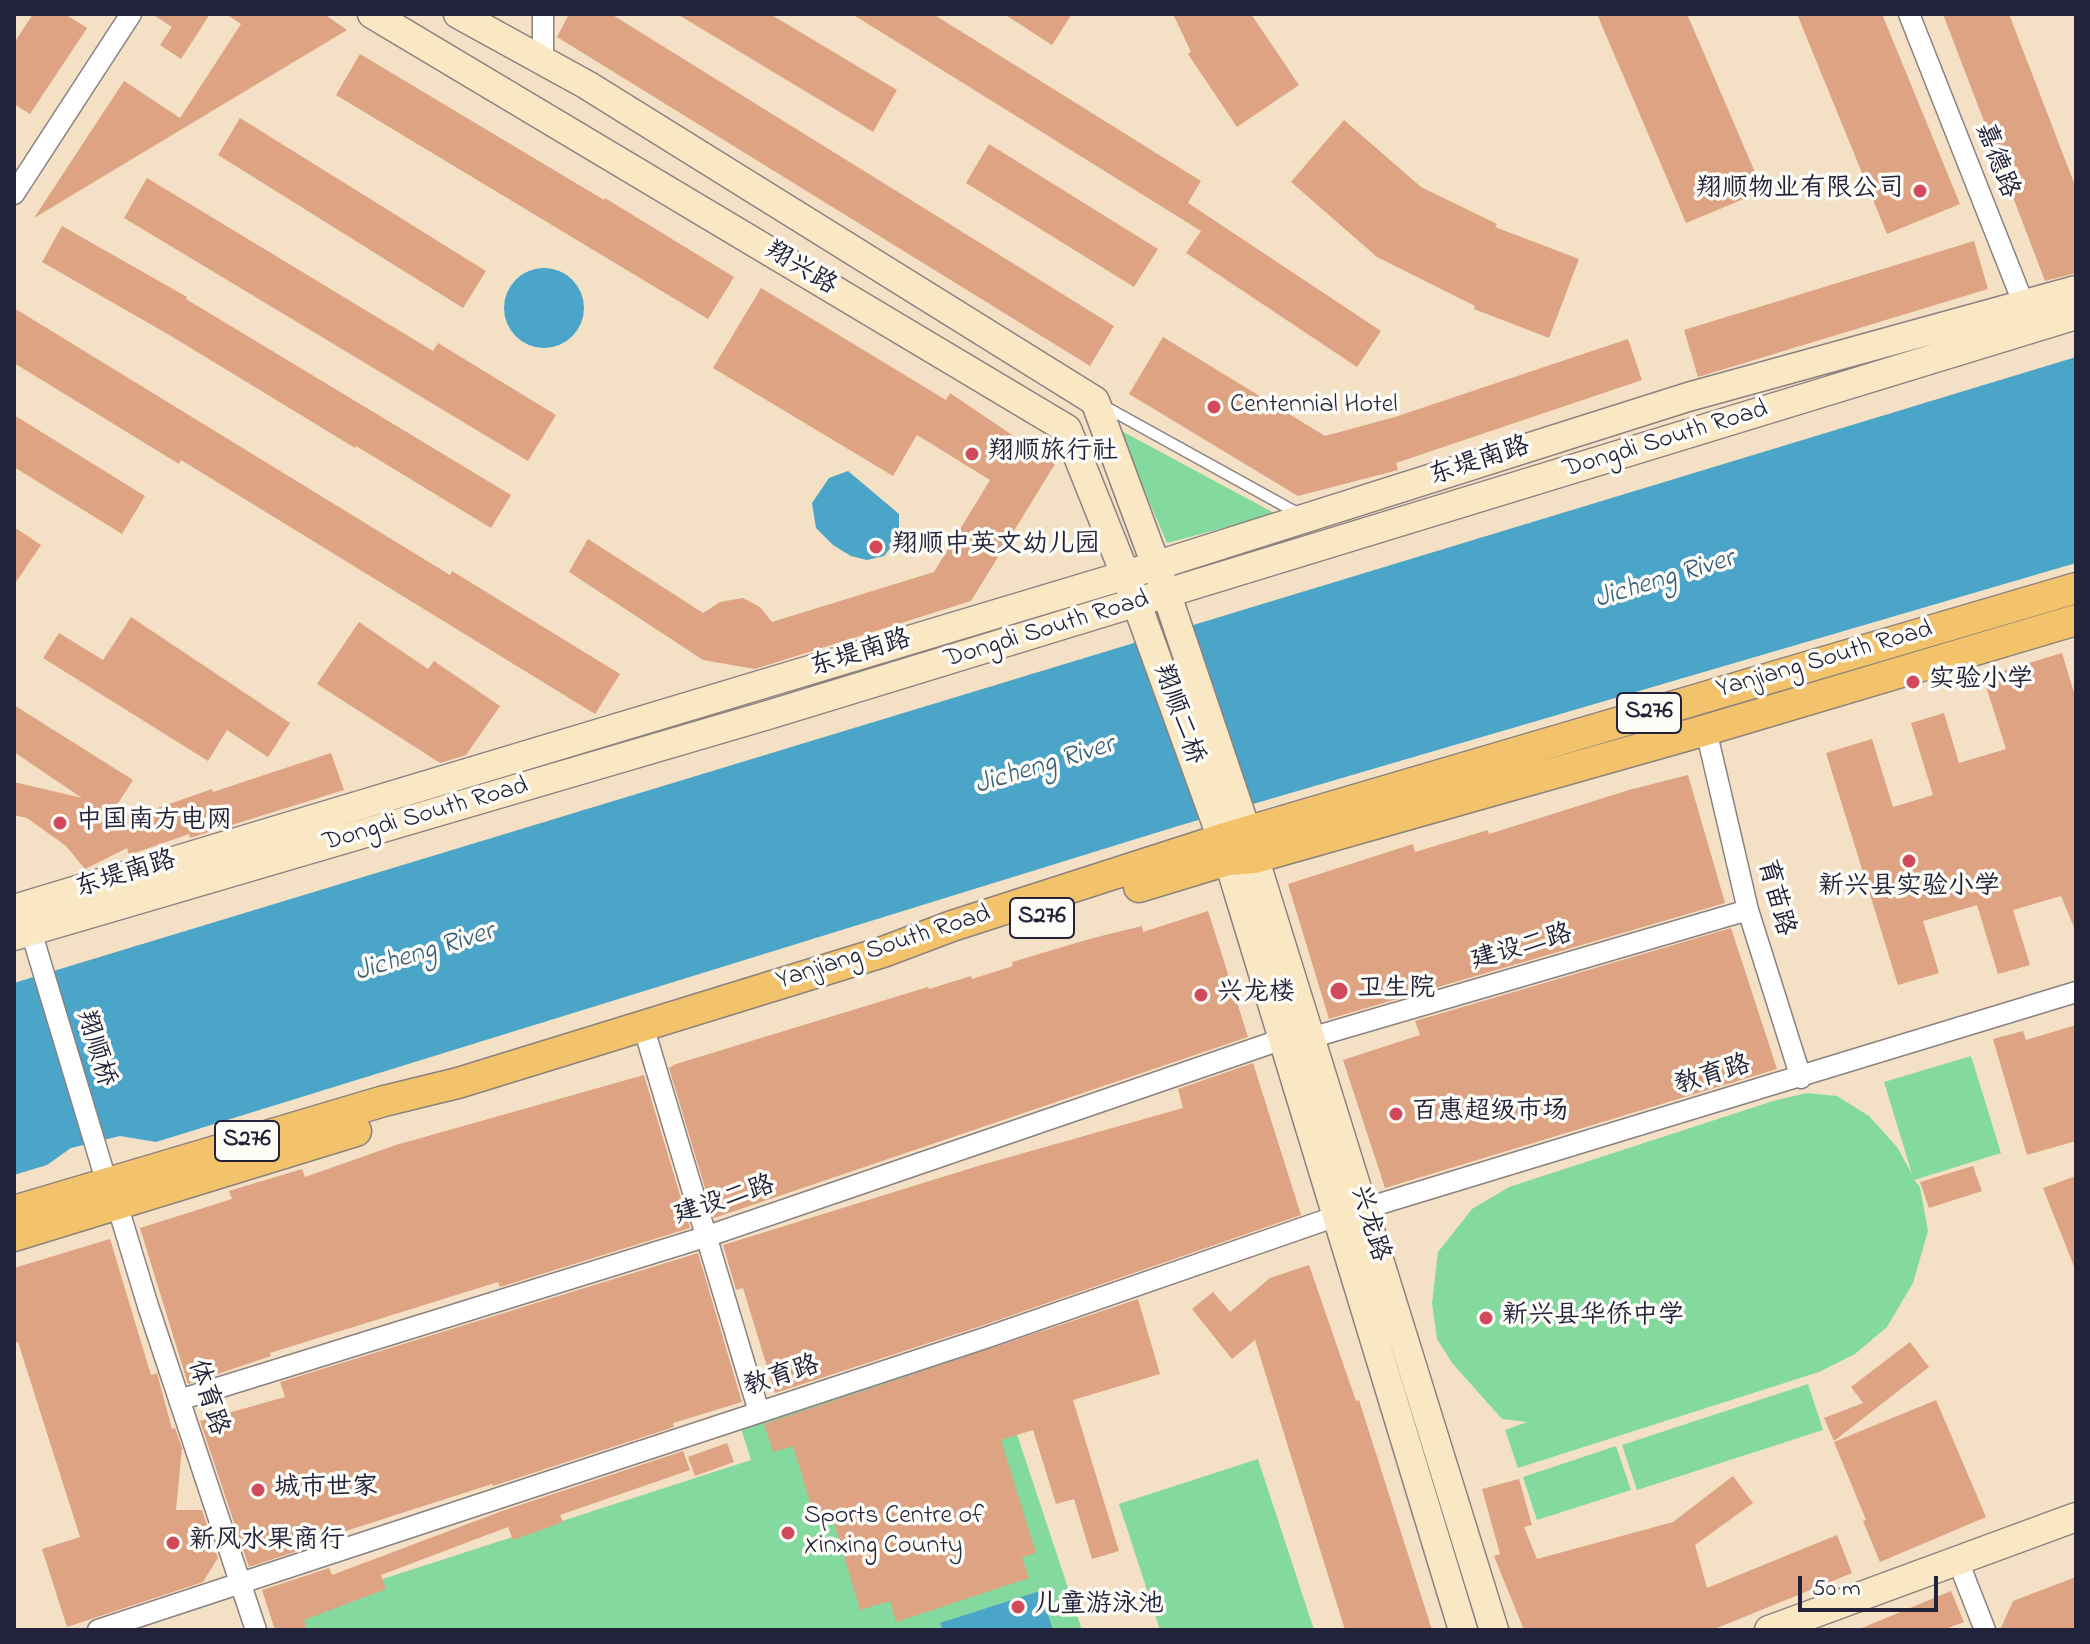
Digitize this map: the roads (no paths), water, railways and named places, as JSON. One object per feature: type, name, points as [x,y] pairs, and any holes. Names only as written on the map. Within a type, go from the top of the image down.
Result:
[{"type":"main road","name":"翔兴路","points":[[372,14],[1067,429],[1137,604]]},
{"type":"main road","name":"翔兴路","points":[[458,14],[587,85],[1095,401]]},
{"type":"main road","name":"东堤南路","points":[[18,924],[1688,397],[2028,317],[2076,290]]},
{"type":"main road","name":"Dongdi South Road","points":[[18,924],[782,711],[1167,595],[2028,317],[2076,315]]},
{"type":"main road","points":[[1095,401],[1167,595]]},
{"type":"main road","name":"Yanjiang South Road","points":[[14,1236],[114,1193],[384,1101],[488,1074],[1235,839],[2076,588]]},
{"type":"main road","name":"翔顺二桥","points":[[1167,595],[1235,839]]},
{"type":"main road","name":"翔顺二桥","points":[[1137,604],[1235,839]]},
{"type":"main road","name":"Yanjiang South Road","points":[[14,1211],[114,1193],[648,1042],[1235,839],[1706,730],[2076,620]]},
{"type":"main road","name":"兴龙路","points":[[1235,839],[1350,1212],[1494,1630]]},
{"type":"main road","name":"兴龙路","points":[[1350,1212],[1463,1630]]},
{"type":"main road","points":[[1769,1630],[2076,1517]]},
{"type":"street","points":[[14,194],[131,14]]},
{"type":"street","points":[[543,14],[543,61]]},
{"type":"street","name":"嘉德路","points":[[1909,14],[2028,317]]},
{"type":"street","name":"育苗路","points":[[1706,730],[1748,910],[1801,1078]]},
{"type":"street","name":"建设二路","points":[[179,1400],[708,1236],[1296,1038],[1748,910]]},
{"type":"street","name":"翔顺桥","points":[[18,924],[102,1167],[114,1193]]},
{"type":"street","name":"教育路","points":[[98,1630],[985,1338],[1350,1212],[1801,1078],[2076,992]]},
{"type":"street","points":[[648,1042],[759,1412]]},
{"type":"street","name":"体育路","points":[[114,1193],[256,1630]]},
{"type":"street","points":[[1958,1561],[1985,1630]]},
{"type":"lane","points":[[1095,401],[1306,518]]},
{"type":"water","points":[[536,268],[552,268],[573,279],[584,300],[584,316],[573,337],[552,348],[536,348],[522,342],[510,330],[504,316],[504,300],[510,286],[522,274]]},
{"type":"water","name":"Jicheng River","points":[[2076,357],[2076,563],[1178,826],[156,1142],[120,1136],[71,1148],[47,1165],[14,1175],[14,983]]},
{"type":"water","points":[[848,471],[899,514],[899,537],[884,556],[867,560],[851,556],[833,545],[816,528],[812,503],[829,478]]},
{"type":"water","name":"儿童游泳池","points":[[1040,1591],[1053,1630],[943,1630],[940,1623]]},
{"type":"place","name":"翔顺物业有限公司","points":[[1920,191]]},
{"type":"place","name":"Centennial Hotel","points":[[1214,407]]},
{"type":"place","name":"翔顺旅行社","points":[[972,454]]},
{"type":"place","name":"翔顺中英文幼儿园","points":[[876,547]]},
{"type":"place","name":"实验小学","points":[[1913,682]]},
{"type":"place","name":"中国南方电网","points":[[60,823]]},
{"type":"place","name":"新兴县实验小学","points":[[1909,861]]},
{"type":"place","name":"卫生院","points":[[1339,991]]},
{"type":"place","name":"兴龙楼","points":[[1201,995]]},
{"type":"place","name":"百惠超级市场","points":[[1396,1114]]},
{"type":"place","name":"新兴县华侨中学","points":[[1486,1318]]},
{"type":"place","name":"城市世家","points":[[258,1490]]},
{"type":"place","name":"Sports Centre of Xinxing County","points":[[788,1533]]},
{"type":"place","name":"新风水果商行","points":[[173,1543]]},
{"type":"place","name":"儿童游泳池","points":[[1018,1607]]}]
